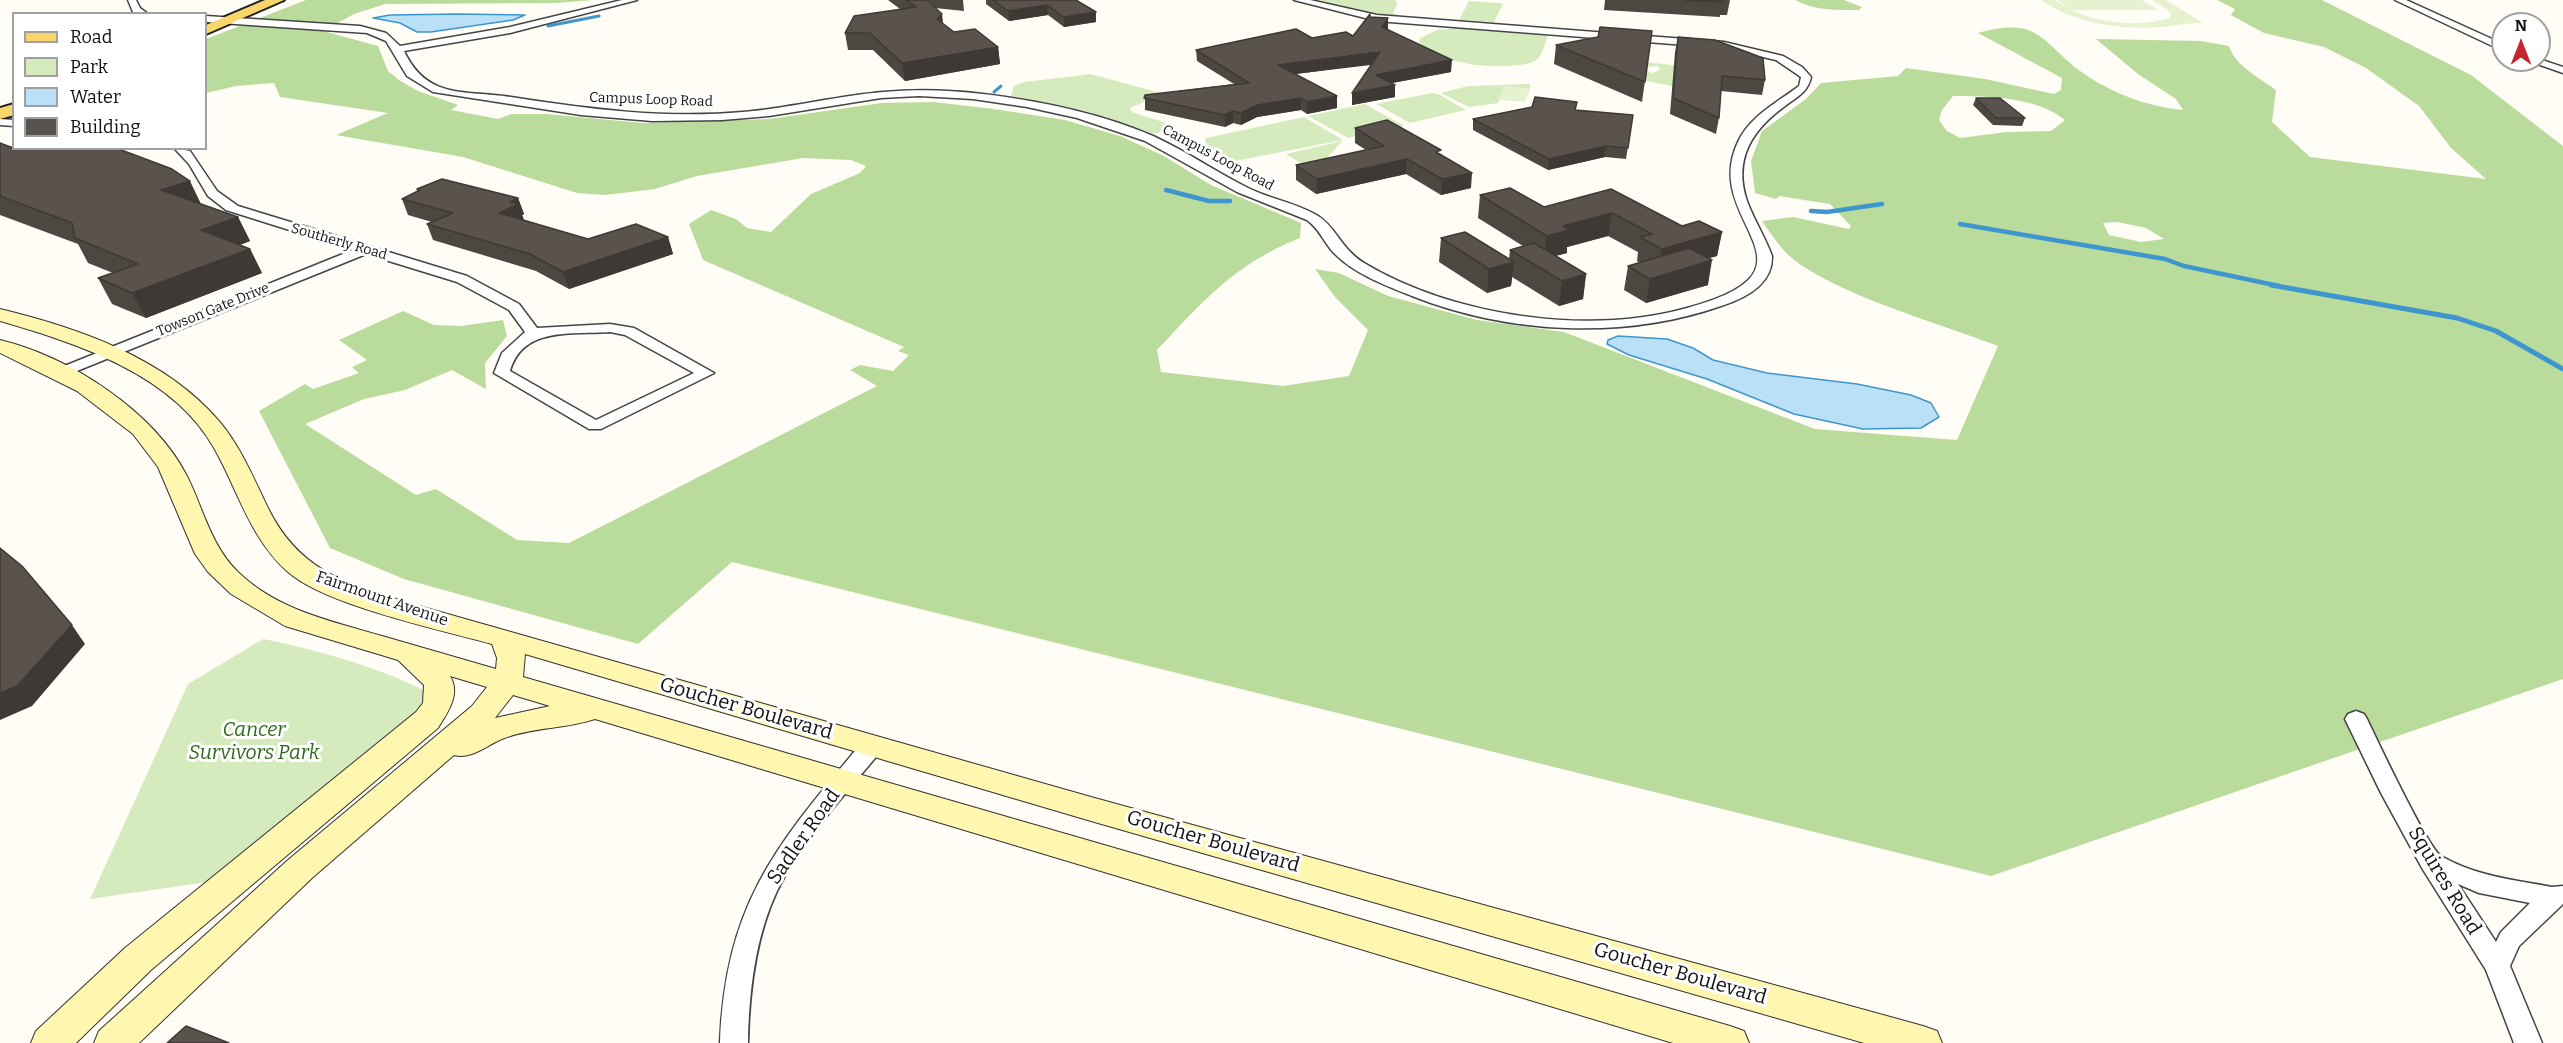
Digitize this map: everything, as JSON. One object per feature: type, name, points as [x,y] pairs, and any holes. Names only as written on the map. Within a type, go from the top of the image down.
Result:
[{"type":"main road","points":[[207,24],[256,0]]},
{"type":"main road","points":[[207,24],[228,20],[277,0]]},
{"type":"main road","points":[[207,24],[266,25]]},
{"type":"main road","name":"Fairmount Avenue","points":[[0,315],[46,328],[106,352],[177,393],[210,423],[240,470],[267,530],[301,571],[398,608],[503,638]]},
{"type":"main road","points":[[0,346],[62,372],[135,424],[156,446],[181,488],[206,548],[230,580],[250,597],[295,620],[1730,1043]]},
{"type":"main road","points":[[112,1043],[216,945],[483,713],[506,683],[512,655],[503,638]]},
{"type":"main road","name":"Goucher Boulevard","points":[[503,638],[872,746],[1923,1043]]},
{"type":"main road","points":[[50,1043],[138,959],[427,720],[438,704],[439,682],[405,653]]},
{"type":"main road","points":[[402,782],[495,728],[538,717],[600,711]]},
{"type":"street","points":[[132,0],[136,10],[140,12]]},
{"type":"street","points":[[399,49],[510,30],[633,0]]},
{"type":"street","name":"Campus Loop Road","points":[[228,20],[299,24],[374,32],[392,40],[399,49],[411,75],[419,82],[472,102],[501,107],[703,119],[916,93],[993,100],[1065,113],[1098,121],[1162,145],[1257,197],[1316,220],[1340,252],[1396,285],[1440,301],[1509,316],[1589,322],[1665,318],[1728,299],[1755,282],[1766,268],[1766,251],[1740,199],[1740,160],[1748,135],[1764,118],[1804,87],[1807,82],[1803,72],[1792,64],[1763,53],[1724,45],[1377,18],[1298,0]]},
{"type":"street","points":[[2399,0],[2491,42]]},
{"type":"street","name":"Campus Loop Road","points":[[228,20],[266,25],[299,24]]},
{"type":"street","name":"Southerly Road","points":[[181,150],[196,162],[210,191],[220,201],[234,209],[462,279],[514,307],[533,333]]},
{"type":"street","name":"Towson Gate Drive","points":[[62,372],[106,352],[364,250]]},
{"type":"street","points":[[610,328],[629,331],[706,373],[595,426],[502,373],[507,356],[533,333],[610,328]]},
{"type":"street","name":"Squires Road","points":[[2356,719],[2392,794],[2430,861],[2498,966],[2528,1043]]},
{"type":"street","name":"Sadler Road","points":[[734,1043],[734,1004],[747,945],[773,875],[872,746]]},
{"type":"street","points":[[2430,861],[2479,883],[2558,895]]},
{"type":"street","points":[[2498,966],[2510,939],[2558,895]]},
{"type":"green space","points":[[306,0],[594,0],[555,3],[385,4],[354,14],[323,31],[378,46],[388,71],[418,91],[458,105],[451,110],[498,119],[511,114],[546,114],[643,123],[769,119],[882,103],[933,102],[1065,120],[1120,136],[1164,156],[1211,185],[1301,223],[1300,238],[1257,259],[1222,285],[1157,350],[1161,372],[1283,386],[1349,376],[1368,330],[1335,297],[1315,269],[1339,273],[1388,296],[1477,320],[1564,332],[1815,429],[1957,440],[1998,346],[1871,300],[1822,278],[1789,256],[1762,221],[1793,217],[1849,229],[1851,226],[1830,204],[1779,196],[1776,199],[1755,193],[1751,161],[1762,131],[1806,99],[1821,83],[1898,76],[1906,68],[1985,79],[2054,94],[2061,90],[2062,78],[1978,33],[2013,27],[2033,32],[2091,79],[2116,92],[2156,106],[2183,110],[2176,99],[2138,74],[2096,39],[2201,41],[2229,46],[2242,66],[2276,90],[2272,122],[2310,157],[2486,179],[2451,148],[2419,106],[2366,68],[2324,47],[2264,33],[2231,15],[2235,9],[2217,0],[2322,0],[2471,75],[2563,146],[2563,679],[1991,876],[732,562],[638,644],[404,579],[330,548],[259,411],[305,384],[313,389],[359,373],[352,367],[367,360],[339,340],[403,311],[434,325],[461,326],[503,320],[507,336],[485,363],[486,389],[452,370],[405,390],[364,399],[305,424],[416,495],[436,489],[517,540],[569,543],[877,386],[850,370],[860,365],[893,371],[909,355],[898,351],[904,347],[703,260],[689,224],[711,210],[736,219],[747,228],[771,232],[811,194],[860,173],[866,166],[851,160],[803,158],[697,176],[655,189],[605,195],[577,193],[463,157],[336,135],[388,113],[280,97],[274,83],[236,86],[207,93],[207,39]],"holes":[[[1953,96],[2026,102],[2054,112],[2065,120],[2051,131],[2007,132],[1960,138],[1947,131],[1939,120],[1942,110]],[[2117,222],[2146,228],[2164,239],[2141,242],[2109,235],[2103,223]]]},
{"type":"green space","points":[[1304,0],[1396,0],[1397,5],[1393,13],[1398,16],[1371,15]]},
{"type":"green space","points":[[1795,0],[1844,0],[1862,7],[1859,10],[1826,9]]},
{"type":"green space","points":[[2041,0],[2055,0],[2070,9],[2058,0],[2142,0],[2159,10],[2071,10],[2106,21],[2145,23],[2169,18],[2171,15],[2168,10],[2152,0],[2166,0],[2203,23],[2147,28],[2099,24],[2069,15]]},
{"type":"green space","points":[[1469,1],[1503,4],[1494,22],[1459,20]]},
{"type":"green space","points":[[1458,28],[1548,36],[1535,61],[1508,66],[1484,66],[1461,62],[1440,55],[1419,43],[1420,38],[1437,30]]},
{"type":"green space","points":[[1645,62],[1699,68],[1675,87],[1643,80],[1644,70],[1653,73],[1660,70],[1658,66],[1646,67]]},
{"type":"green space","points":[[1091,74],[1160,93],[1166,99],[1146,101],[1130,108],[1132,112],[1176,126],[1155,134],[1085,111],[1011,96],[1014,86],[1024,82]]},
{"type":"green space","points":[[1530,84],[1530,89],[1504,86],[1498,103],[1469,107],[1441,93],[1468,86]]},
{"type":"green space","points":[[1504,86],[1530,89],[1525,102],[1499,100]]},
{"type":"green space","points":[[1432,93],[1466,110],[1410,123],[1376,104]]},
{"type":"green space","points":[[1365,104],[1404,126],[1348,138],[1308,116]]},
{"type":"green space","points":[[1304,117],[1343,140],[1235,161],[1224,158],[1205,142],[1206,138]]},
{"type":"green space","points":[[1342,141],[1315,172],[1286,154]]},
{"type":"green space","name":"Cancer Survivors Park","points":[[263,639],[372,668],[430,694],[422,711],[214,881],[90,899],[188,684]]},
{"type":"water","points":[[390,15],[525,15],[513,20],[431,32],[417,32],[400,23],[373,18]]},
{"type":"water","points":[[1618,336],[1667,339],[1693,348],[1713,360],[1767,373],[1857,384],[1911,395],[1931,403],[1939,417],[1921,428],[1863,429],[1794,414],[1707,379],[1629,355],[1607,344],[1608,340]]},
{"type":"building","points":[[906,0],[927,0],[942,14],[937,19],[954,32],[975,29],[998,47],[902,63],[870,33],[845,33],[854,16],[916,7]]},
{"type":"building","points":[[993,0],[1076,0],[1096,12],[1064,17],[1047,5],[1008,11]]},
{"type":"building","points":[[1684,0],[1722,0],[1722,2]]},
{"type":"building","points":[[1370,14],[1370,17],[1388,18],[1382,27],[1452,60],[1376,75],[1395,85],[1352,93],[1380,52],[1278,65],[1337,96],[1307,102],[1301,98],[1257,105],[1241,113],[1233,111],[1225,115],[1144,98],[1145,95],[1249,83],[1196,50],[1296,29],[1312,38],[1346,32],[1353,36]]},
{"type":"building","points":[[1600,27],[1652,31],[1645,82],[1556,45],[1598,37]]},
{"type":"building","points":[[1678,37],[1715,40],[1763,58],[1765,80],[1722,76],[1719,118],[1673,98]]},
{"type":"building","points":[[1535,97],[1577,102],[1575,110],[1633,115],[1628,148],[1606,146],[1549,159],[1473,119],[1532,107]]},
{"type":"building","points":[[1976,98],[2000,98],[2025,118],[1996,118]]},
{"type":"building","points":[[1387,120],[1441,150],[1436,152],[1472,173],[1442,179],[1407,159],[1317,179],[1296,165],[1384,146],[1355,128]]},
{"type":"building","points":[[0,143],[12,148],[12,150],[121,150],[172,169],[190,181],[161,190],[238,217],[201,230],[250,249],[132,293],[98,278],[138,264],[75,238],[72,223],[0,196]]},
{"type":"building","points":[[442,179],[518,198],[510,202],[519,204],[499,213],[588,239],[636,224],[668,237],[563,272],[530,254],[427,224],[453,213],[402,199],[420,190],[417,189]]},
{"type":"building","points":[[1510,188],[1544,207],[1611,189],[1682,226],[1699,221],[1722,232],[1662,249],[1640,237],[1652,234],[1612,213],[1563,226],[1570,230],[1547,236],[1480,195]]},
{"type":"building","points":[[1465,232],[1514,262],[1489,269],[1441,238]]},
{"type":"building","points":[[1534,243],[1586,274],[1562,281],[1510,250]]},
{"type":"building","points":[[1689,248],[1712,260],[1650,279],[1628,266]]},
{"type":"building","points":[[0,548],[22,566],[72,625],[17,686],[0,693]]},
{"type":"building","points":[[186,1026],[229,1043],[167,1043]]},
{"type":"waterway","points":[[548,26],[599,16]]},
{"type":"waterway","points":[[994,92],[1001,86]]},
{"type":"waterway","points":[[1166,190],[1209,201],[1230,201]]},
{"type":"waterway","points":[[1811,211],[1827,212],[1882,204]]},
{"type":"waterway","points":[[1960,224],[2165,259],[2184,266],[2279,286]]},
{"type":"waterway","points":[[2271,285],[2457,318],[2496,331],[2563,369]]}]
